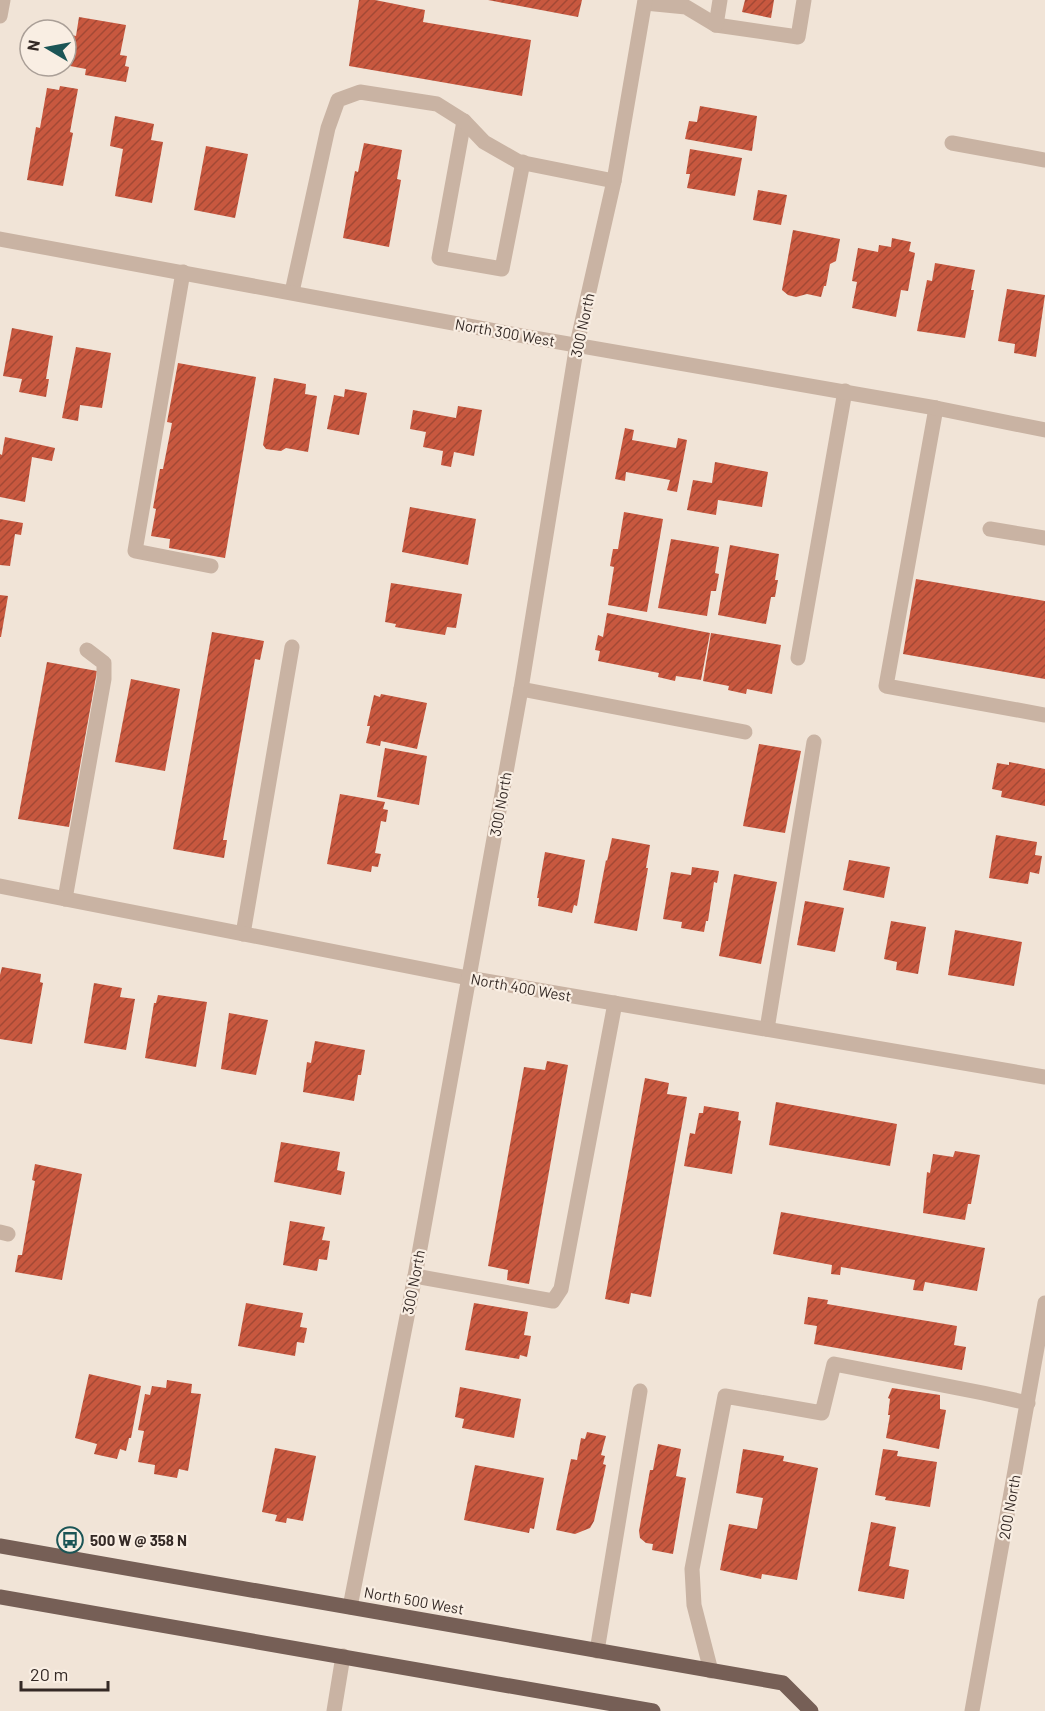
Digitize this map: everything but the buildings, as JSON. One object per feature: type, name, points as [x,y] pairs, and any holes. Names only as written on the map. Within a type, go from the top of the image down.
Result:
[{"type":"main road","name":"North 500 West","points":[[0,1546],[783,1683],[811,1711]]},
{"type":"main road","points":[[0,1597],[343,1656],[626,1709],[653,1711]]},
{"type":"street","points":[[0,16],[3,0]]},
{"type":"street","points":[[716,26],[720,0]]},
{"type":"street","points":[[645,1],[686,8],[716,26],[798,37],[804,0]]},
{"type":"street","name":"300 North","points":[[350,1607],[415,1276],[521,690],[577,344],[614,181],[645,1]]},
{"type":"street","points":[[292,292],[328,128],[338,99],[360,92],[437,104],[464,121],[484,142],[523,162],[614,181]]},
{"type":"street","points":[[464,121],[440,258],[502,269],[523,162]]},
{"type":"street","points":[[952,143],[1045,160]]},
{"type":"street","name":"North 300 West","points":[[0,239],[845,391],[1045,430]]},
{"type":"street","points":[[183,272],[135,551],[211,566]]},
{"type":"street","points":[[798,658],[845,391]]},
{"type":"street","points":[[936,408],[886,686],[1045,715]]},
{"type":"street","points":[[990,529],[1045,538]]},
{"type":"street","points":[[243,934],[292,646]]},
{"type":"street","points":[[65,899],[104,679],[104,663],[87,650]]},
{"type":"street","points":[[521,690],[745,732]]},
{"type":"street","points":[[767,1029],[814,741]]},
{"type":"street","name":"North 400 West","points":[[0,886],[468,978],[1045,1077]]},
{"type":"street","points":[[415,1276],[553,1301],[561,1289],[615,1003]]},
{"type":"street","name":"200 North","points":[[972,1711],[1045,1303]]},
{"type":"street","points":[[711,1671],[694,1605],[692,1569],[725,1396],[822,1413],[834,1364],[1028,1403]]},
{"type":"street","points":[[597,1651],[640,1391]]},
{"type":"street","points":[[334,1711],[343,1656]]},
{"type":"place","name":"500 W @ 358 N","points":[[70,1540]]}]
